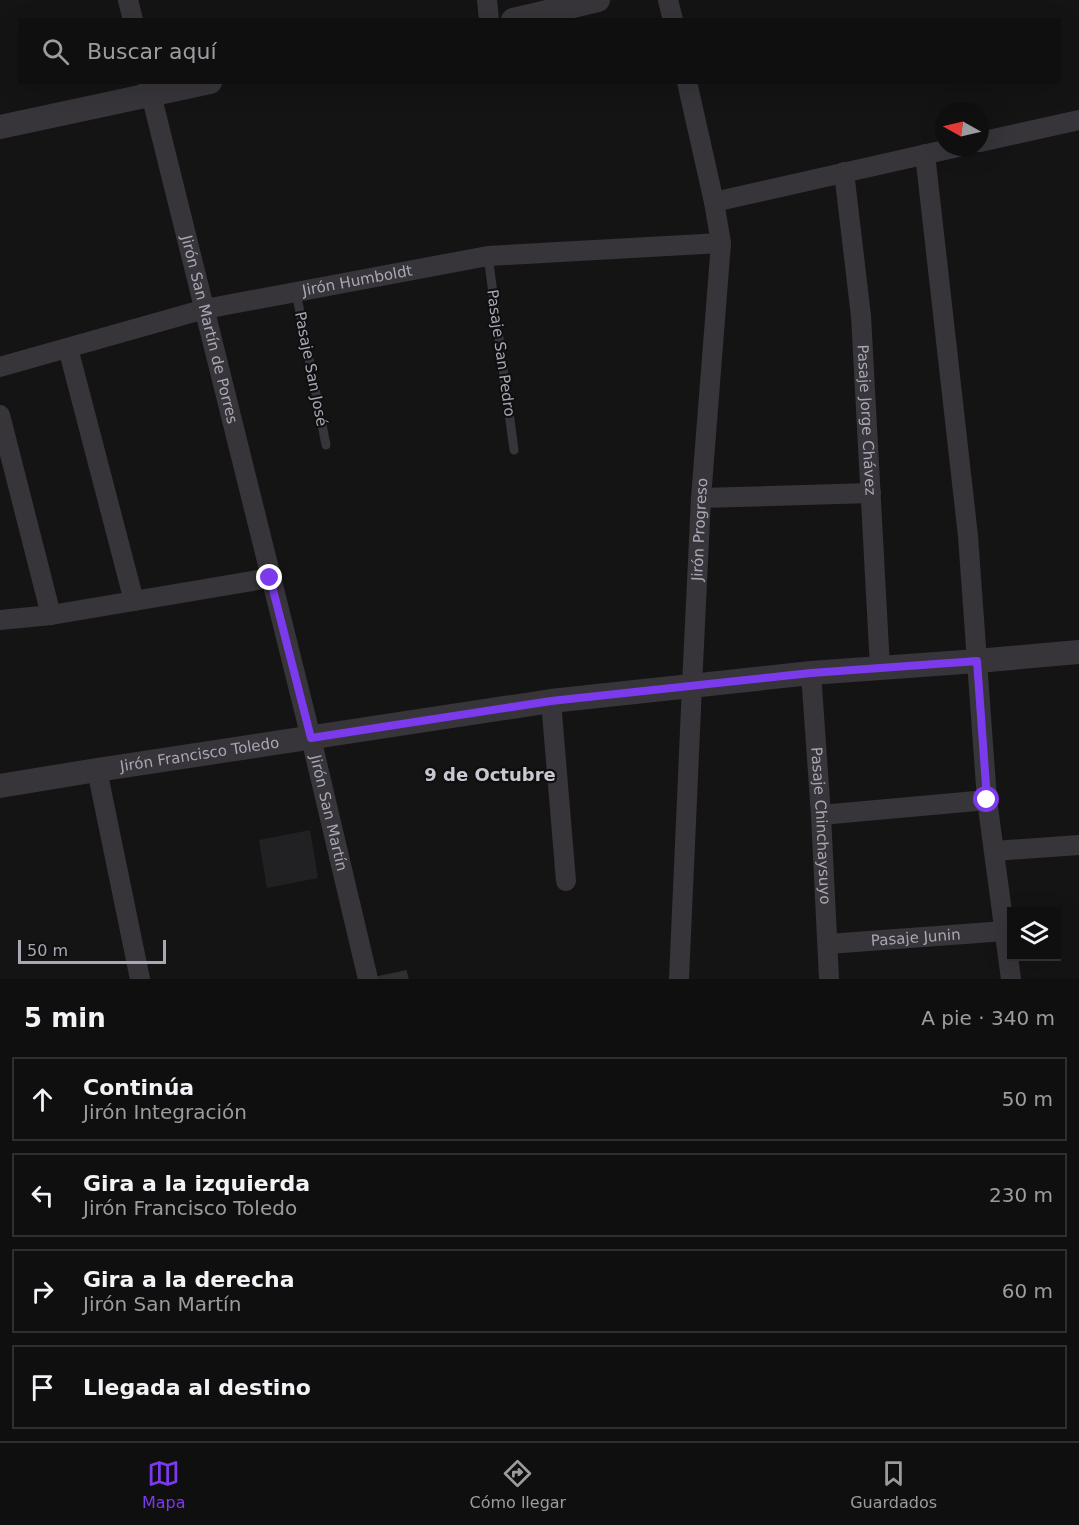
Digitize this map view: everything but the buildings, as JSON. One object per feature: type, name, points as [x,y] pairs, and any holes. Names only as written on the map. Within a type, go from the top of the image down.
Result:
[{"type":"street","points":[[128,0],[132,18]]},
{"type":"street","points":[[487,0],[489,18]]},
{"type":"street","points":[[522,18],[598,0]]},
{"type":"street","points":[[668,0],[672,18]]},
{"type":"street","points":[[0,128],[150,89],[193,84]]},
{"type":"street","name":"Jirón Progreso","points":[[679,979],[701,498],[721,243],[687,84]]},
{"type":"street","name":"Jirón San Martín de Porres","points":[[150,89],[270,578]]},
{"type":"street","points":[[989,140],[1079,120]]},
{"type":"street","points":[[714,202],[935,152]]},
{"type":"street","points":[[925,154],[968,536],[987,800],[1011,979]]},
{"type":"street","name":"Pasaje Jorge Chávez","points":[[844,172],[861,316],[880,668]]},
{"type":"street","name":"Jirón Humboldt","points":[[0,367],[205,309],[488,256],[721,243]]},
{"type":"street","points":[[68,348],[134,601]]},
{"type":"street","points":[[0,414],[51,615]]},
{"type":"street","points":[[701,498],[871,493]]},
{"type":"street","points":[[0,620],[51,615],[270,578]]},
{"type":"street","name":"Jirón San Martín","points":[[270,578],[311,738],[368,979]]},
{"type":"street","name":"Jirón Francisco Toledo","points":[[0,786],[551,701],[811,673],[1079,652]]},
{"type":"street","name":"Pasaje Chinchaysuyo","points":[[811,673],[830,979]]},
{"type":"street","points":[[551,701],[566,881]]},
{"type":"street","points":[[98,770],[140,979]]},
{"type":"street","points":[[821,815],[987,800]]},
{"type":"street","points":[[994,851],[1079,845]]},
{"type":"street","name":"Pasaje Junin","points":[[828,944],[1005,931]]},
{"type":"lane","name":"Pasaje San Pedro","points":[[488,256],[514,450]]},
{"type":"lane","name":"Pasaje San José","points":[[296,292],[326,445]]},
{"type":"shaded area","points":[[310,830],[318,878],[267,888],[259,840]]},
{"type":"district","name":"9 de Octubre","points":[[490,775]]},
{"type":"route","points":[[270,578],[311,738],[551,701],[811,673],[977,661],[987,800]]}]
